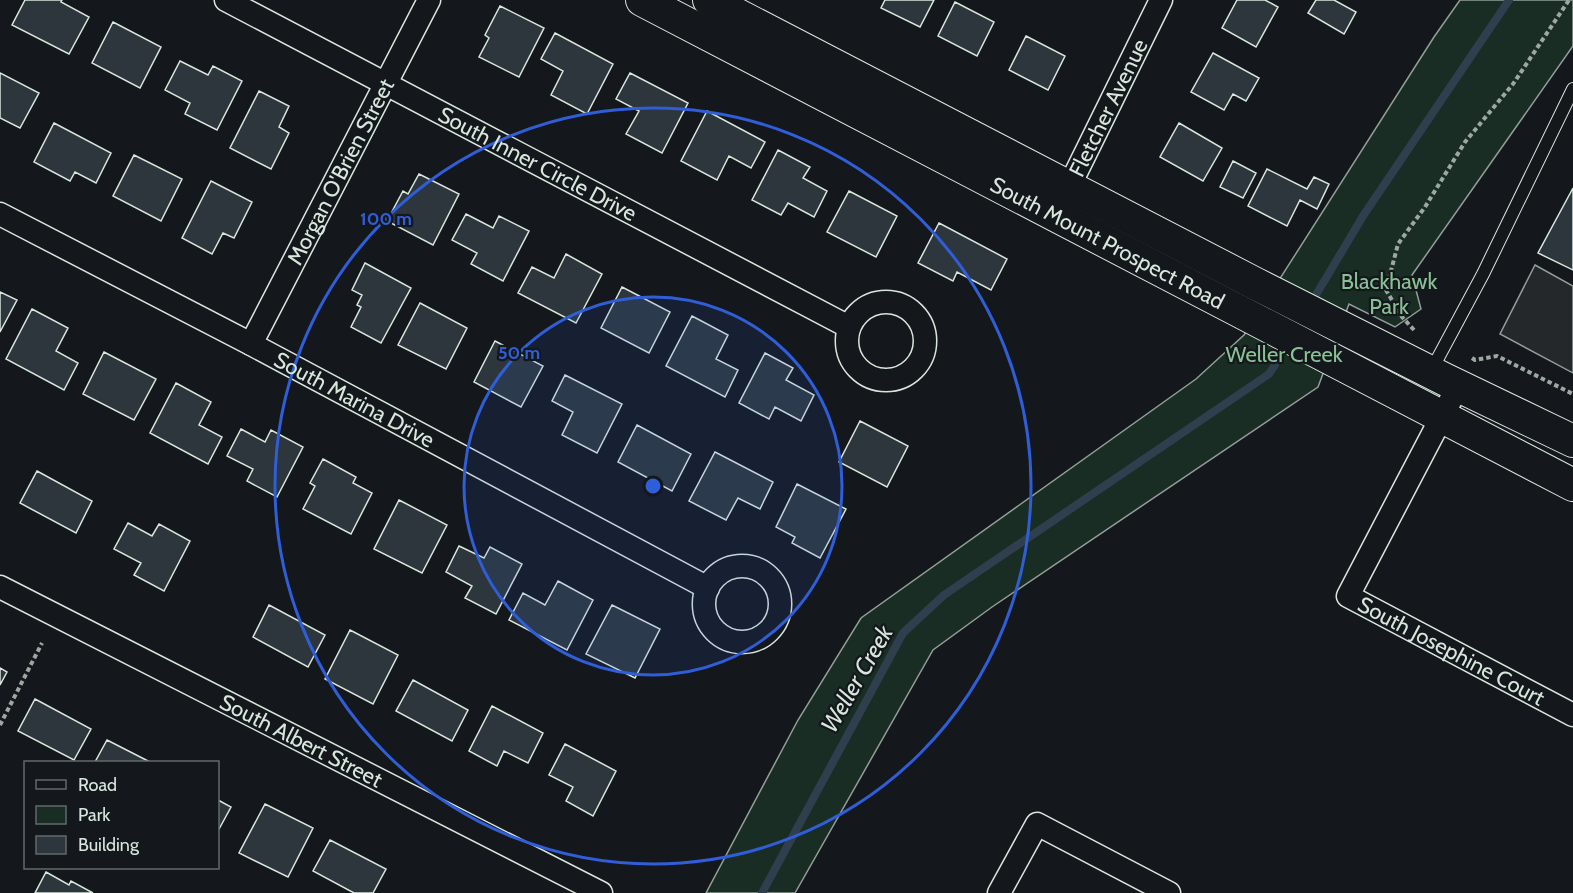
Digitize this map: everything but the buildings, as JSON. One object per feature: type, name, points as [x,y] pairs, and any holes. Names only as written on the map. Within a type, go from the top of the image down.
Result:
[{"type":"main road","name":"South Mount Prospect Road","points":[[642,0],[1573,485]]},
{"type":"main road","name":"South Mount Prospect Road","points":[[709,0],[1395,354],[1437,359],[1458,386],[1573,441]]},
{"type":"street","name":"South Inner Circle Drive","points":[[226,0],[849,327]]},
{"type":"street","name":"Morgan O'Brien Street","points":[[251,344],[429,0]]},
{"type":"street","name":"Fletcher Avenue","points":[[1055,216],[1161,0]]},
{"type":"street","name":"South Marina Drive","points":[[0,214],[251,344],[708,588]]},
{"type":"street","name":"South Josephine Court","points":[[1458,386],[1348,596],[1573,715]]},
{"type":"street","name":"South Albert Street","points":[[0,587],[601,893]]},
{"type":"street","points":[[999,893],[1037,824],[1169,893]]},
{"type":"lane","points":[[1437,359],[1479,282],[1573,89]]},
{"type":"path","points":[[1569,0],[1513,84],[1465,142],[1425,207],[1398,244],[1386,290],[1402,317],[1437,359],[1475,360],[1497,356],[1573,394]]},
{"type":"path","points":[[0,725],[42,643]]},
{"type":"green space","name":"Weller Creek","points":[[1460,0],[1573,0],[1573,46],[1412,275],[1421,309],[1395,327],[1349,304],[1318,387],[992,607],[933,650],[795,893],[706,893],[798,720],[861,618],[1196,379],[1244,335],[1434,37]]},
{"type":"shaded area","points":[[1535,265],[1573,286],[1573,373],[1500,334]]},
{"type":"waterway","name":"Weller Creek","points":[[1310,305],[1363,216],[1509,0]]},
{"type":"waterway","name":"Weller Creek","points":[[762,893],[903,633],[944,595],[1269,374],[1275,365]]},
{"type":"park label","name":"Blackhawk Park","points":[[1389,294]]}]
